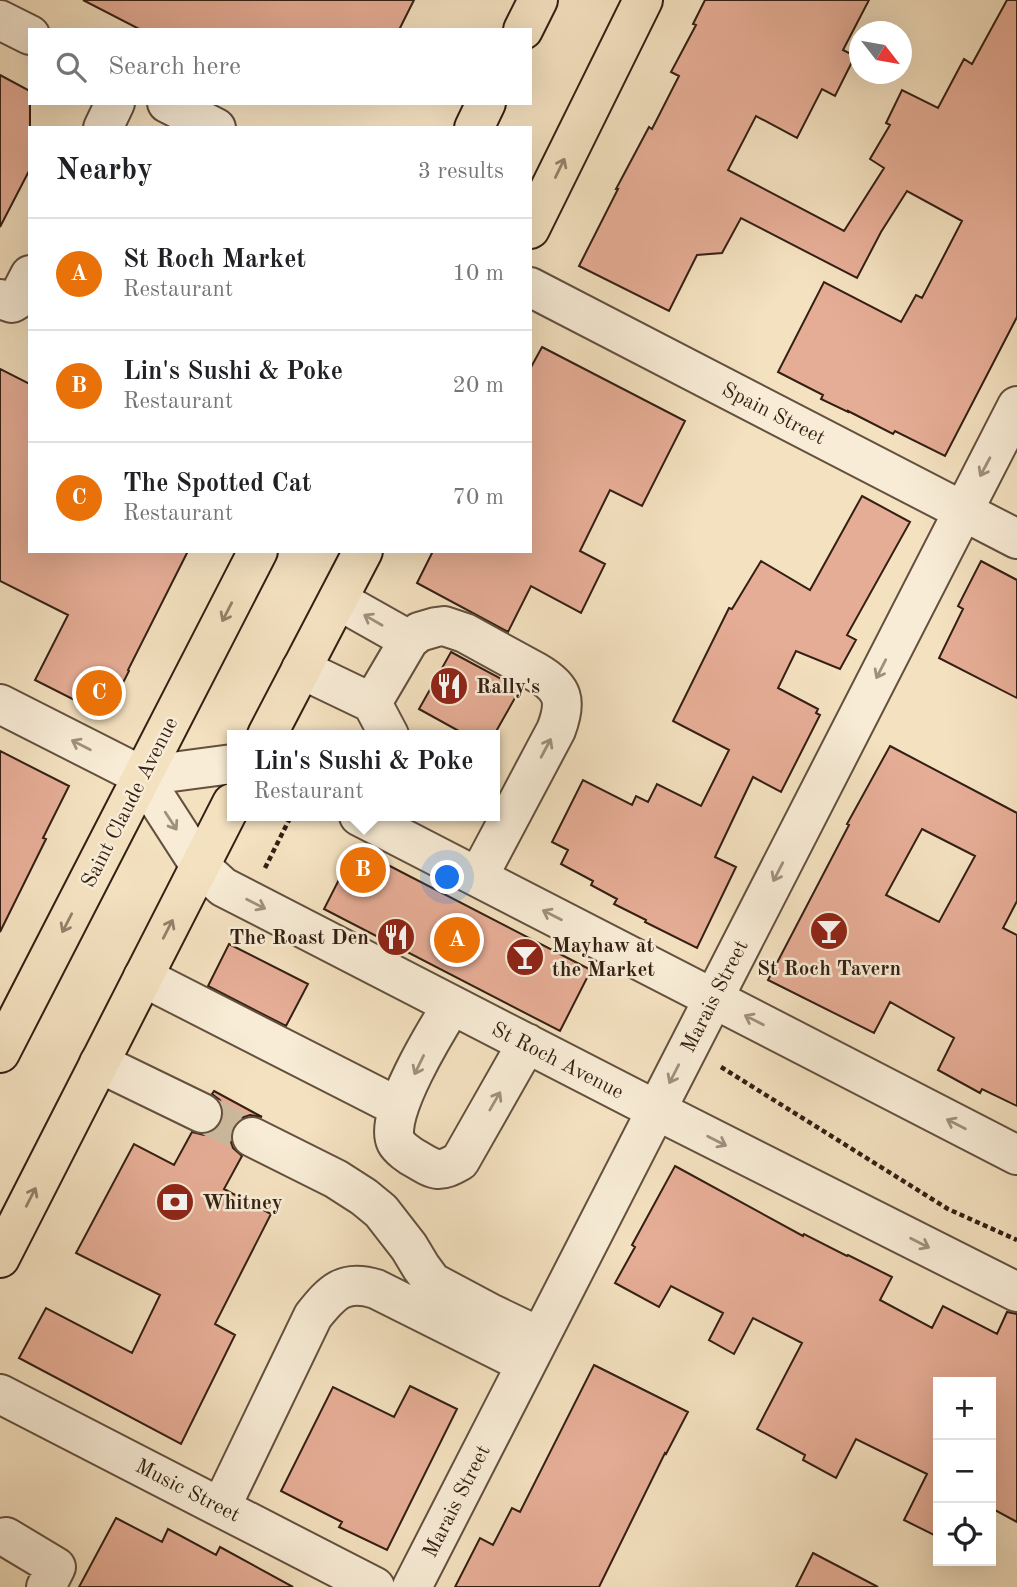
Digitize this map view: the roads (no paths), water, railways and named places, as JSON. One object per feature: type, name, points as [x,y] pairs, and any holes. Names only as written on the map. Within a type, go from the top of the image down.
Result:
[{"type":"main road","points":[[524,28],[538,0]]},
{"type":"main road","points":[[532,225],[643,0]]},
{"type":"main road","points":[[475,126],[485,105]]},
{"type":"main road","name":"Saint Claude Avenue","points":[[0,1053],[257,553]]},
{"type":"main road","points":[[270,730],[362,553]]},
{"type":"main road","points":[[0,1258],[227,813]]},
{"type":"street","points":[[0,20],[28,34]]},
{"type":"street","points":[[104,126],[114,105]]},
{"type":"street","points":[[171,105],[212,126]]},
{"type":"street","points":[[0,299],[12,303],[17,300],[28,279]]},
{"type":"street","name":"Spain Street","points":[[532,288],[1017,539]]},
{"type":"street","name":"Marais Street","points":[[412,1587],[1017,406]]},
{"type":"street","points":[[338,600],[409,640]]},
{"type":"street","points":[[301,669],[381,719],[409,640],[419,632],[444,626],[482,642],[547,678],[561,695],[561,716],[556,730],[504,803]]},
{"type":"street","points":[[0,704],[142,776],[227,765]]},
{"type":"street","name":"St Roch Avenue","points":[[142,776],[200,866],[223,887],[1017,1292]]},
{"type":"street","points":[[369,821],[1017,1155]]},
{"type":"street","points":[[478,877],[498,821]]},
{"type":"street","points":[[143,977],[398,1107]]},
{"type":"street","points":[[452,1005],[433,1036],[398,1107],[394,1127],[396,1142],[412,1157],[435,1170],[448,1168],[460,1161],[527,1043]]},
{"type":"street","points":[[99,1063],[202,1113]]},
{"type":"street","points":[[252,1137],[336,1179],[365,1197],[381,1211],[432,1282],[492,1314],[533,1351]]},
{"type":"street","points":[[221,1507],[313,1316],[329,1295],[346,1286],[362,1284],[533,1351]]},
{"type":"street","name":"Music Street","points":[[0,1394],[375,1587]]},
{"type":"street","points":[[2,1540],[56,1567],[46,1587]]},
{"type":"tunnel","points":[[202,1113],[252,1137]]},
{"type":"place","name":"Rally's","points":[[449,686]]},
{"type":"place","name":"The Spotted Cat","points":[[99,693]]},
{"type":"place","name":"Lin's Sushi & Poke","points":[[363,870]]},
{"type":"place","name":"St Roch Tavern","points":[[829,931]]},
{"type":"place","name":"The Roast Den","points":[[396,937]]},
{"type":"place","name":"St Roch Market","points":[[457,940]]},
{"type":"place","name":"Mayhaw at the Market","points":[[525,957]]},
{"type":"place","name":"Whitney","points":[[175,1202]]}]
